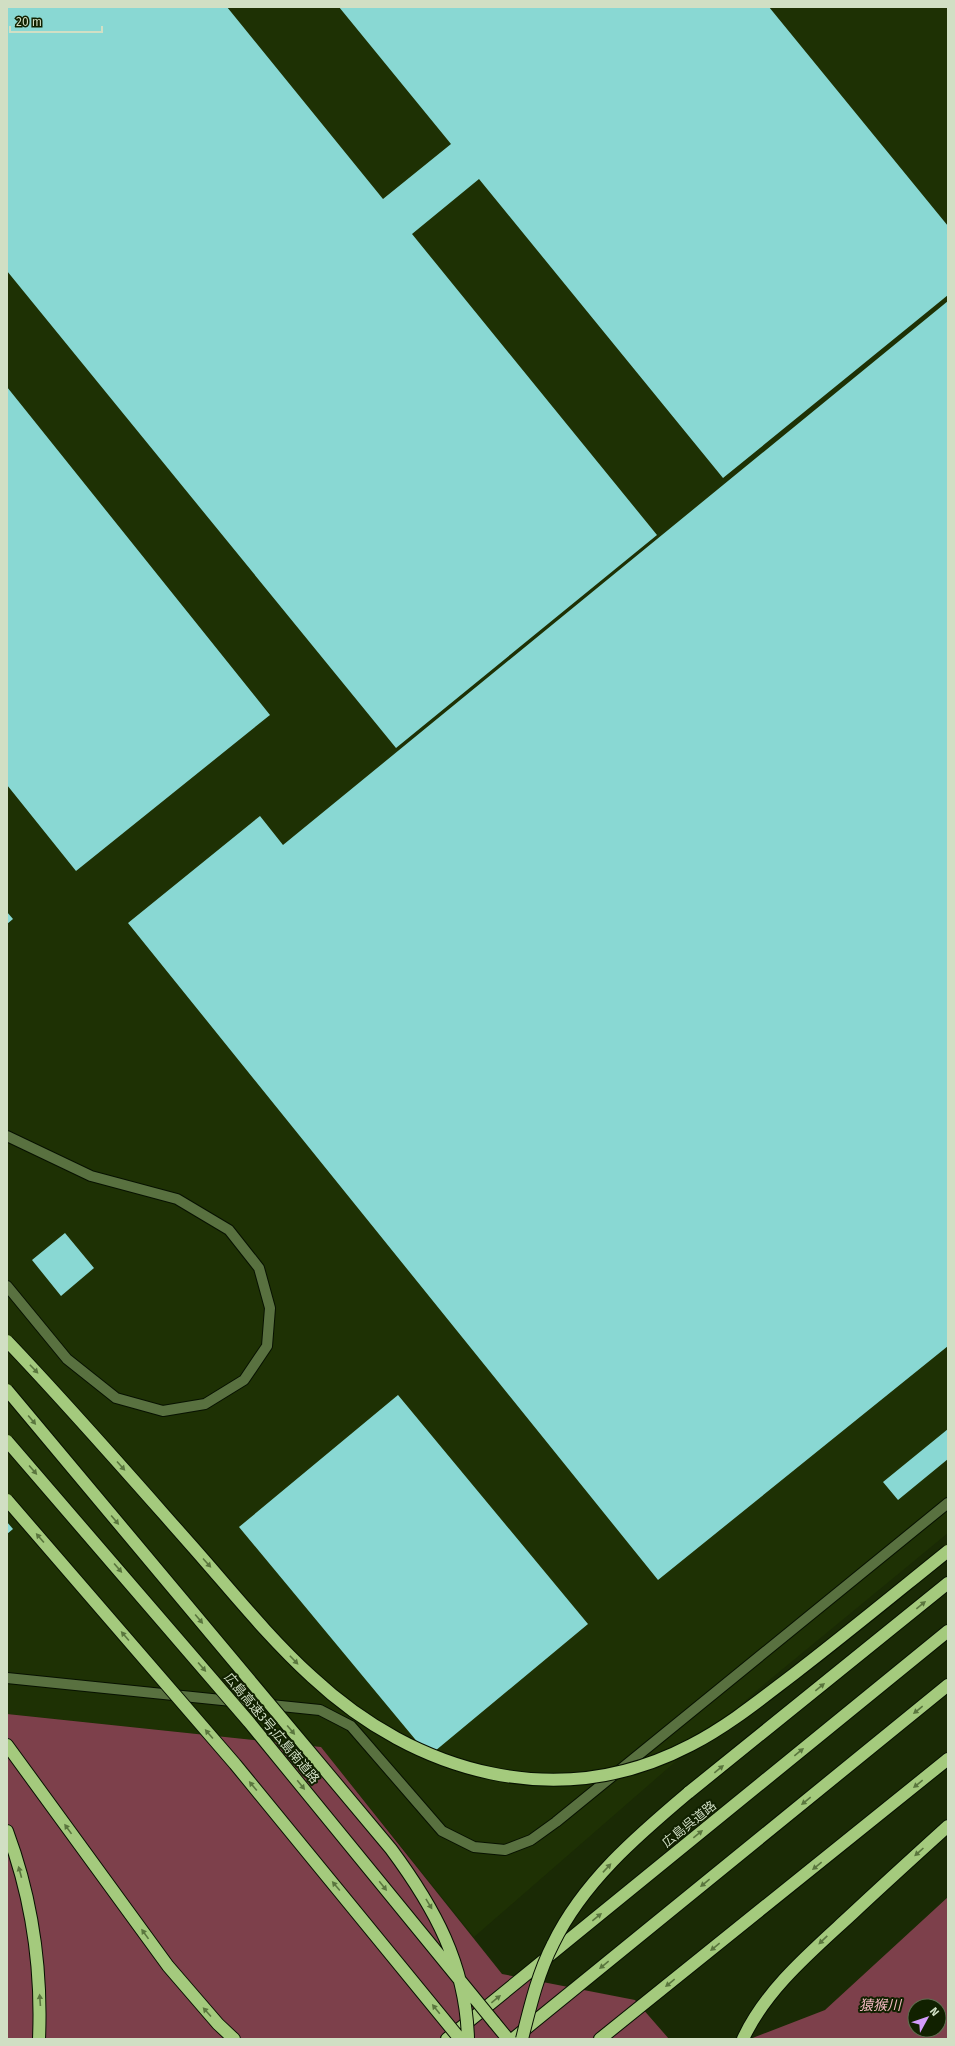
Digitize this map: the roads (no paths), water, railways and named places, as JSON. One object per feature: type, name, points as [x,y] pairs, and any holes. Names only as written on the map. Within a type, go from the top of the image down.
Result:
[{"type":"highway","points":[[7,1341],[53,1390],[270,1634],[312,1678],[357,1714],[405,1744],[451,1764],[495,1775],[541,1779],[582,1779],[622,1772],[655,1761],[691,1745],[722,1726],[767,1694],[948,1551]]},
{"type":"highway","points":[[7,1390],[391,1849],[413,1878],[432,1909],[449,1944],[461,1984],[468,2015],[468,2039]]},
{"type":"highway","name":"広島高速3号;広島南道路","points":[[7,1441],[250,1722],[508,2039]]},
{"type":"highway","points":[[7,1500],[235,1764],[460,2039]]},
{"type":"highway","points":[[522,2039],[541,1974],[553,1944],[574,1909],[619,1855],[688,1793],[948,1583]]},
{"type":"highway","name":"広島呉道路","points":[[447,2039],[948,1631]]},
{"type":"highway","points":[[513,2039],[948,1685]]},
{"type":"highway","points":[[7,1745],[168,1966],[192,1995],[234,2039]]},
{"type":"highway","points":[[600,2039],[948,1760]]},
{"type":"highway","points":[[743,2039],[749,2026],[768,1999],[796,1966],[948,1826]]},
{"type":"highway","points":[[7,1831],[15,1853],[29,1904],[37,1956],[40,2009],[39,2039]]},
{"type":"lane","points":[[7,1136],[91,1176],[177,1199],[229,1230],[259,1268],[270,1308],[267,1346],[244,1380],[204,1404],[163,1411],[116,1398],[66,1359],[7,1286]]},
{"type":"lane","points":[[7,1678],[320,1710],[350,1726],[442,1831],[474,1847],[506,1850],[531,1840],[556,1822],[948,1504]]},
{"type":"water","points":[[7,1714],[321,1747],[502,1974],[635,2000],[669,2039],[7,2039]]},
{"type":"water","name":"猿猴川","points":[[948,1897],[948,2039],[750,2039],[825,2010]]}]
